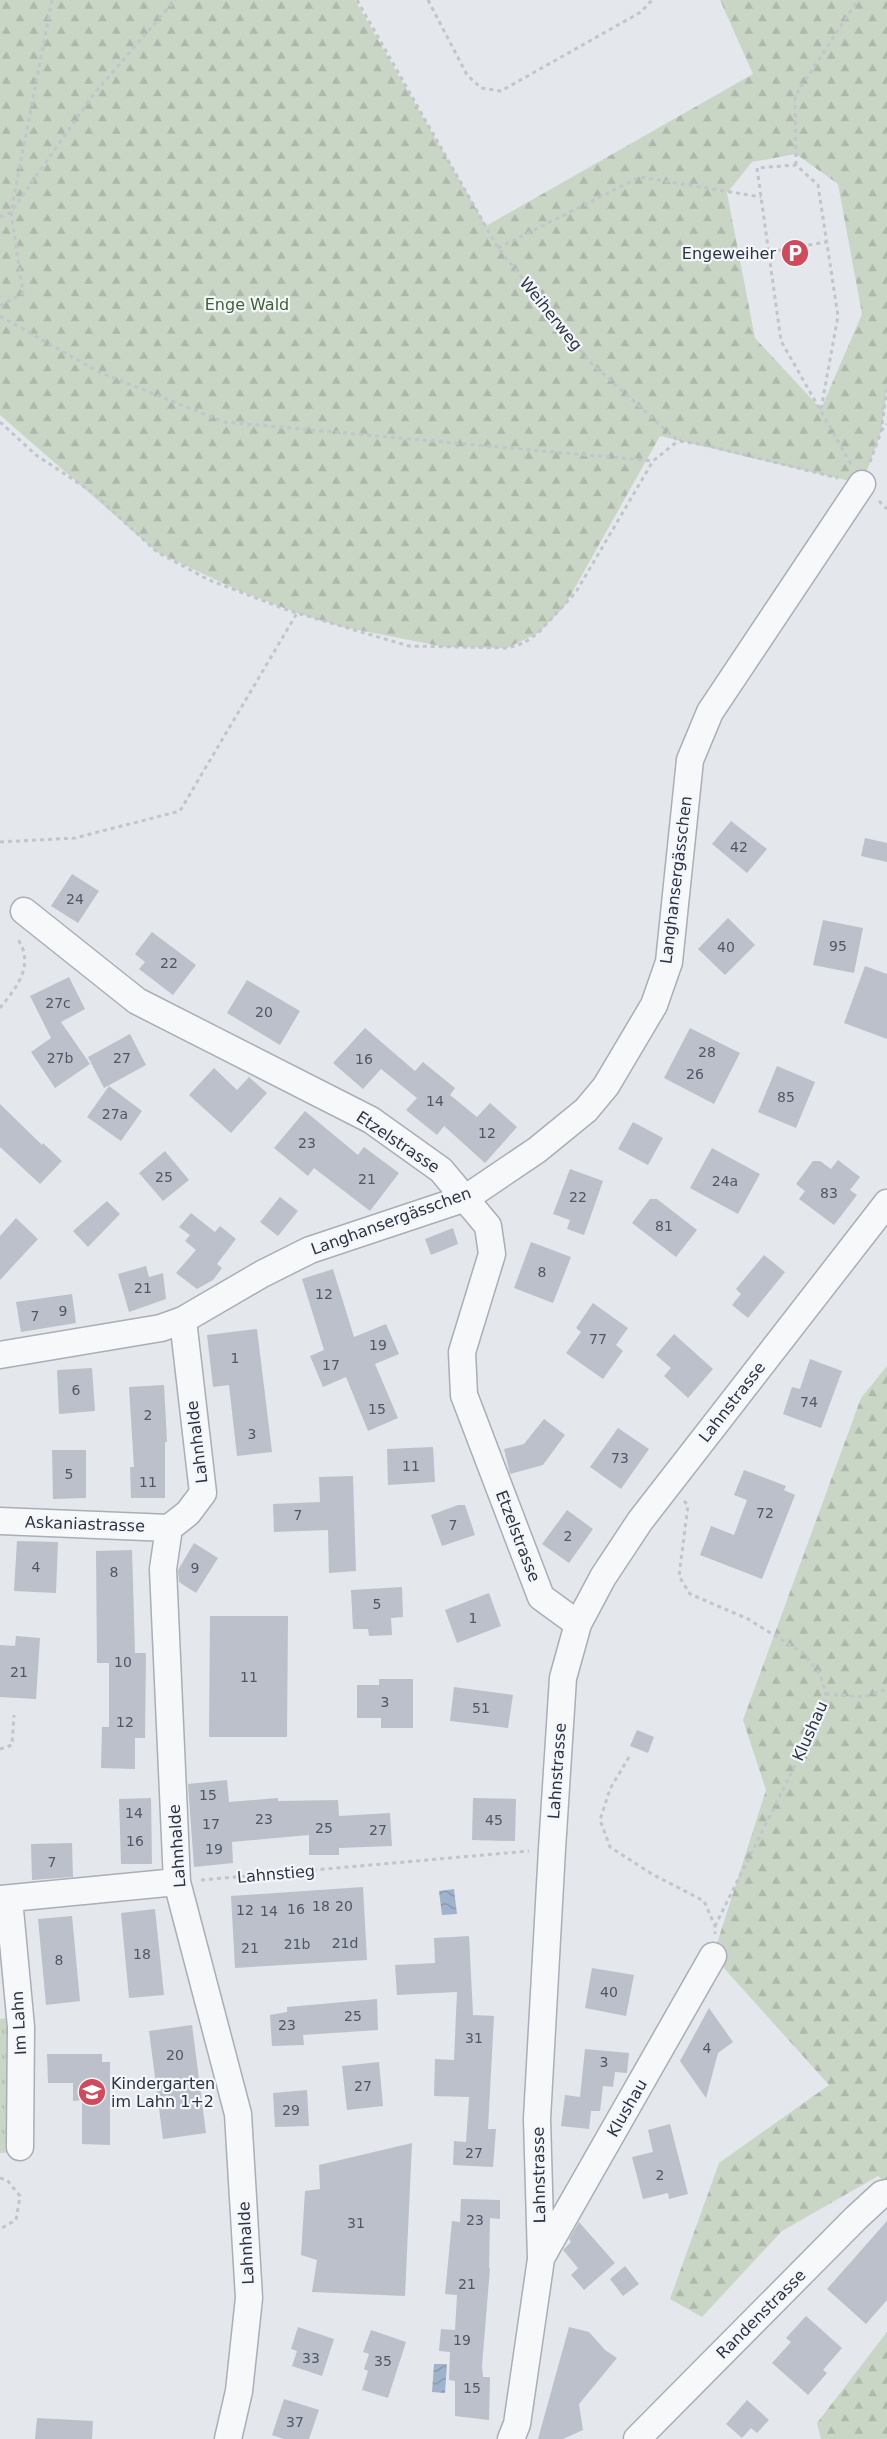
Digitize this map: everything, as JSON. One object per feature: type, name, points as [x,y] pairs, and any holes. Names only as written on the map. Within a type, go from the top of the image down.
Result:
[{"type":"street","name":"Langhansergässchen","points":[[0,1355],[161,1328],[183,1320],[262,1274],[310,1250],[466,1198],[537,1150],[586,1110],[606,1086],[654,1005],[669,962],[690,760],[710,712],[862,484]]},
{"type":"street","name":"Etzelstrasse","points":[[18,922],[137,1001],[371,1120],[442,1170],[466,1198],[488,1226],[492,1254],[462,1352],[464,1396],[541,1597],[578,1624]]},
{"type":"street","name":"Lahnstrasse","points":[[511,2439],[517,2424],[540,2258],[537,2119],[552,1849],[563,1678],[578,1624],[603,1577],[640,1521],[887,1203]]},
{"type":"street","name":"Lahnhalde","points":[[183,1320],[203,1493],[188,1513],[170,1528],[162,1569],[177,1882],[238,2114],[249,2298],[239,2391],[228,2439]]},
{"type":"street","name":"Askaniastrasse","points":[[0,1521],[170,1528]]},
{"type":"street","points":[[5,1899],[177,1882]]},
{"type":"street","name":"Im Lahn","points":[[5,1899],[21,2028],[20,2147]]},
{"type":"street","name":"Klushau","points":[[540,2258],[713,1956]]},
{"type":"street","name":"Randenstrasse","points":[[637,2439],[856,2218],[882,2194],[887,2193]]},
{"type":"path","points":[[0,306],[23,293],[11,212],[52,0]]},
{"type":"path","points":[[0,217],[11,212],[93,94],[175,0]]},
{"type":"path","name":"Weiherweg","points":[[357,0],[498,248],[589,361],[678,441]]},
{"type":"path","points":[[428,0],[468,75],[481,88],[500,91],[641,12],[652,0]]},
{"type":"path","points":[[796,165],[795,96],[858,0]]},
{"type":"path","points":[[821,409],[838,316],[818,184],[796,165],[757,168],[781,342],[821,409],[862,484]]},
{"type":"path","points":[[498,248],[640,177],[761,197]]},
{"type":"path","points":[[769,252],[826,242]]},
{"type":"path","points":[[0,316],[99,372],[224,422],[653,461]]},
{"type":"path","points":[[862,484],[881,432],[887,390]]},
{"type":"path","points":[[0,422],[36,455],[92,492],[157,552],[209,580],[297,613],[409,646],[507,648],[524,643],[538,633],[576,592],[653,461],[678,441],[705,445],[862,484]]},
{"type":"path","points":[[881,432],[887,424]]},
{"type":"path","points":[[0,842],[75,838],[180,810],[297,613]]},
{"type":"path","points":[[0,1008],[21,982],[25,963],[18,922]]},
{"type":"path","name":"Klushau","points":[[668,1485],[688,1505],[679,1576],[690,1594],[748,1619],[803,1653],[820,1674],[826,1694],[820,1715],[715,1926]]},
{"type":"path","points":[[826,1694],[865,1697],[887,1689]]},
{"type":"path","points":[[0,1748],[12,1745],[14,1715]]},
{"type":"path","points":[[629,1757],[610,1788],[600,1820],[610,1847],[645,1870],[704,1902],[715,1926],[716,1949],[713,1956]]},
{"type":"path","name":"Lahnstieg","points":[[177,1882],[552,1849]]},
{"type":"path","points":[[0,2178],[7,2180],[20,2196],[16,2220],[0,2230]]},
{"type":"green space","name":"Enge Wald","points":[[0,0],[355,0],[486,226],[753,74],[720,0],[887,0],[887,389],[881,432],[862,484],[660,436],[564,607],[538,633],[507,648],[445,647],[343,627],[297,613],[235,589],[157,552],[0,415]],"holes":[[[796,154],[838,184],[862,314],[821,409],[755,338],[727,193],[752,162]]]},
{"type":"green space","points":[[887,1366],[887,2184],[878,2176],[782,2231],[702,2317],[670,2299],[719,2163],[829,2085],[713,1956],[766,1790],[743,1720],[861,1398]]},
{"type":"green space","points":[[13,2017],[13,2152],[0,2153],[0,2019]]},
{"type":"green space","points":[[887,2332],[887,2439],[821,2439],[817,2423]]},
{"type":"water","points":[[454,1889],[457,1914],[442,1915],[439,1891]]},
{"type":"water","points":[[434,2364],[447,2364],[445,2393],[432,2392]]},
{"type":"building","points":[[731,821],[767,849],[747,873],[712,844]]},
{"type":"building","points":[[865,838],[887,843],[887,862],[861,856]]},
{"type":"building","points":[[72,874],[99,891],[78,923],[51,906]]},
{"type":"building","points":[[728,918],[755,945],[725,975],[698,949]]},
{"type":"building","points":[[823,920],[863,928],[854,973],[813,965]]},
{"type":"building","points":[[152,932],[196,965],[173,995],[139,969],[145,962],[135,954]]},
{"type":"building","points":[[865,966],[887,974],[887,1039],[844,1023]]},
{"type":"building","points":[[69,977],[85,1009],[61,1022],[90,1064],[55,1088],[31,1052],[51,1038],[30,996]]},
{"type":"building","points":[[247,980],[300,1011],[280,1045],[227,1013]]},
{"type":"building","points":[[365,1028],[415,1071],[423,1062],[455,1088],[450,1095],[477,1117],[490,1103],[517,1127],[485,1163],[444,1126],[437,1135],[406,1110],[417,1098],[381,1069],[363,1089],[333,1063]]},
{"type":"building","points":[[690,1028],[740,1053],[714,1104],[664,1078]]},
{"type":"building","points":[[130,1034],[146,1065],[104,1088],[88,1057]]},
{"type":"building","points":[[777,1066],[815,1082],[796,1128],[758,1112]]},
{"type":"building","points":[[214,1068],[237,1090],[249,1077],[267,1093],[231,1133],[189,1095]]},
{"type":"building","points":[[109,1086],[142,1111],[121,1141],[87,1117]]},
{"type":"building","points":[[0,1104],[42,1145],[43,1143],[62,1161],[40,1184],[0,1147]]},
{"type":"building","points":[[305,1111],[358,1155],[364,1147],[399,1173],[370,1211],[314,1168],[308,1176],[274,1148]]},
{"type":"building","points":[[633,1122],[663,1138],[648,1165],[618,1149]]},
{"type":"building","points":[[712,1148],[760,1174],[738,1214],[690,1188]]},
{"type":"building","points":[[165,1151],[189,1180],[163,1201],[139,1173]]},
{"type":"building","points":[[838,1160],[860,1177],[850,1190],[857,1195],[834,1225],[799,1199],[805,1191],[796,1184],[813,1161],[820,1161],[831,1169]]},
{"type":"building","points":[[570,1169],[603,1181],[584,1235],[567,1229],[570,1220],[553,1214]]},
{"type":"building","points":[[280,1197],[298,1211],[278,1236],[260,1222]]},
{"type":"building","points":[[650,1199],[657,1199],[697,1230],[676,1257],[632,1223]]},
{"type":"building","points":[[107,1201],[120,1214],[88,1247],[73,1231]]},
{"type":"building","points":[[191,1213],[215,1232],[220,1226],[236,1239],[217,1264],[222,1268],[213,1280],[197,1289],[176,1273],[196,1250],[185,1241],[190,1235],[179,1227]]},
{"type":"building","points":[[16,1218],[38,1239],[0,1280],[0,1236]]},
{"type":"building","points":[[453,1228],[458,1244],[431,1255],[425,1239]]},
{"type":"building","points":[[531,1242],[571,1257],[553,1303],[514,1288]]},
{"type":"building","points":[[764,1255],[785,1272],[748,1318],[732,1305],[741,1294],[736,1289]]},
{"type":"building","points":[[146,1266],[149,1277],[163,1273],[166,1299],[129,1312],[118,1274]]},
{"type":"building","points":[[333,1269],[354,1337],[386,1324],[399,1354],[375,1364],[398,1418],[368,1431],[346,1377],[323,1387],[310,1356],[324,1350],[302,1279]]},
{"type":"building","points":[[72,1294],[76,1323],[21,1332],[16,1302]]},
{"type":"building","points":[[593,1303],[628,1328],[616,1345],[623,1351],[603,1379],[566,1353],[581,1332],[576,1328]]},
{"type":"building","points":[[257,1329],[272,1452],[237,1456],[229,1385],[213,1387],[207,1335]]},
{"type":"building","points":[[674,1334],[713,1369],[688,1398],[664,1376],[671,1368],[656,1355]]},
{"type":"building","points":[[810,1359],[842,1371],[821,1428],[783,1414],[792,1387],[800,1389]]},
{"type":"building","points":[[92,1368],[95,1411],[59,1414],[57,1370]]},
{"type":"building","points":[[164,1385],[167,1442],[165,1442],[165,1498],[131,1498],[130,1467],[134,1467],[129,1387]]},
{"type":"building","points":[[544,1419],[565,1435],[543,1465],[510,1474],[504,1449],[524,1444]]},
{"type":"building","points":[[618,1428],[649,1449],[621,1489],[590,1467]]},
{"type":"building","points":[[433,1447],[435,1482],[388,1485],[387,1449]]},
{"type":"building","points":[[52,1450],[86,1450],[86,1498],[53,1499]]},
{"type":"building","points":[[744,1470],[786,1486],[784,1490],[795,1495],[762,1579],[700,1555],[711,1526],[734,1535],[747,1500],[734,1495]]},
{"type":"building","points":[[353,1476],[356,1571],[329,1573],[328,1530],[274,1532],[273,1504],[320,1502],[319,1477]]},
{"type":"building","points":[[458,1505],[465,1505],[475,1535],[442,1546],[431,1515]]},
{"type":"building","points":[[567,1510],[593,1529],[569,1563],[542,1544]]},
{"type":"building","points":[[17,1541],[58,1542],[56,1593],[14,1591]]},
{"type":"building","points":[[194,1543],[218,1558],[196,1593],[179,1582],[178,1570]]},
{"type":"building","points":[[132,1550],[135,1653],[146,1653],[145,1738],[135,1738],[135,1769],[101,1768],[102,1727],[109,1727],[109,1663],[97,1663],[96,1551]]},
{"type":"building","points":[[402,1587],[403,1617],[391,1618],[392,1635],[369,1636],[368,1629],[353,1629],[351,1590]]},
{"type":"building","points":[[489,1593],[501,1626],[457,1643],[445,1610]]},
{"type":"building","points":[[210,1616],[288,1616],[287,1737],[209,1737]]},
{"type":"building","points":[[16,1636],[40,1638],[36,1699],[0,1697],[0,1645],[15,1646]]},
{"type":"building","points":[[379,1679],[413,1679],[413,1728],[381,1728],[381,1718],[357,1718],[357,1685],[379,1685]]},
{"type":"building","points":[[454,1687],[513,1695],[508,1728],[450,1721]]},
{"type":"building","points":[[637,1730],[654,1737],[648,1753],[630,1746]]},
{"type":"building","points":[[227,1780],[229,1802],[278,1798],[278,1801],[338,1800],[339,1816],[390,1813],[392,1846],[339,1848],[339,1855],[309,1855],[309,1835],[232,1842],[233,1863],[194,1867],[188,1784]]},
{"type":"building","points":[[151,1798],[152,1864],[121,1864],[119,1799]]},
{"type":"building","points":[[473,1798],[516,1799],[515,1841],[472,1840]]},
{"type":"building","points":[[72,1843],[73,1877],[32,1880],[31,1844]]},
{"type":"building","points":[[363,1887],[367,1960],[235,1968],[231,1896]]},
{"type":"building","points":[[155,1909],[164,1995],[129,1998],[121,1913]]},
{"type":"building","points":[[72,1916],[80,2001],[46,2005],[38,1919]]},
{"type":"building","points":[[469,1936],[473,2015],[494,2016],[488,2129],[496,2129],[493,2167],[453,2165],[454,2141],[466,2142],[469,2097],[434,2096],[435,2059],[454,2060],[457,1992],[397,1995],[395,1965],[435,1963],[434,1938]]},
{"type":"building","points":[[592,1968],[634,1975],[626,2016],[585,2008]]},
{"type":"building","points":[[377,1999],[378,2030],[303,2035],[304,2045],[272,2046],[270,2015],[287,2012],[287,2007]]},
{"type":"building","points":[[709,2008],[733,2042],[718,2053],[706,2098],[680,2061]]},
{"type":"building","points":[[192,2025],[206,2133],[163,2139],[149,2031]]},
{"type":"building","points":[[585,2049],[629,2053],[627,2073],[615,2072],[613,2087],[603,2086],[600,2111],[591,2111],[589,2129],[561,2126],[565,2095],[580,2097]]},
{"type":"building","name":"Kindergarten im Lahn 1+2","points":[[47,2054],[102,2054],[102,2062],[110,2062],[110,2145],[82,2144],[82,2100],[73,2101],[73,2083],[48,2083]]},
{"type":"building","points":[[379,2062],[383,2106],[347,2110],[342,2066]]},
{"type":"building","points":[[307,2090],[309,2126],[275,2127],[273,2093]]},
{"type":"building","points":[[670,2124],[688,2194],[669,2199],[668,2193],[643,2199],[632,2157],[653,2152],[648,2130]]},
{"type":"building","points":[[412,2143],[405,2296],[312,2292],[317,2260],[301,2255],[305,2191],[320,2189],[319,2165]]},
{"type":"building","points":[[461,2199],[500,2200],[500,2219],[490,2218],[490,2268],[482,2366],[483,2377],[490,2377],[489,2420],[455,2416],[455,2381],[449,2380],[450,2352],[439,2351],[441,2329],[455,2330],[457,2295],[445,2294],[452,2221],[460,2222]]},
{"type":"building","points":[[887,2221],[887,2300],[866,2324],[827,2289]]},
{"type":"building","points":[[579,2222],[615,2263],[584,2290],[571,2275],[578,2268],[563,2250],[571,2242],[569,2239]]},
{"type":"building","points":[[625,2266],[639,2284],[623,2296],[610,2279]]},
{"type":"building","points":[[806,2316],[842,2348],[823,2370],[827,2373],[808,2395],[772,2363],[791,2342],[786,2338]]},
{"type":"building","points":[[298,2327],[334,2339],[322,2376],[292,2366],[297,2351],[291,2349]]},
{"type":"building","points":[[569,2327],[589,2332],[605,2350],[617,2358],[579,2404],[583,2430],[563,2439],[538,2439]]},
{"type":"building","points":[[371,2330],[406,2342],[388,2398],[362,2390],[368,2371],[364,2369],[369,2354],[363,2352]]},
{"type":"building","points":[[284,2399],[319,2410],[309,2439],[284,2439],[272,2435]]},
{"type":"building","points":[[747,2400],[769,2420],[757,2433],[751,2428],[742,2438],[726,2424]]},
{"type":"building","points":[[37,2418],[93,2421],[92,2439],[35,2439]]},
{"type":"place","name":"Engeweiher","points":[[795,253]]},
{"type":"place","name":"Kindergarten im Lahn 1+2","points":[[92,2092]]}]
